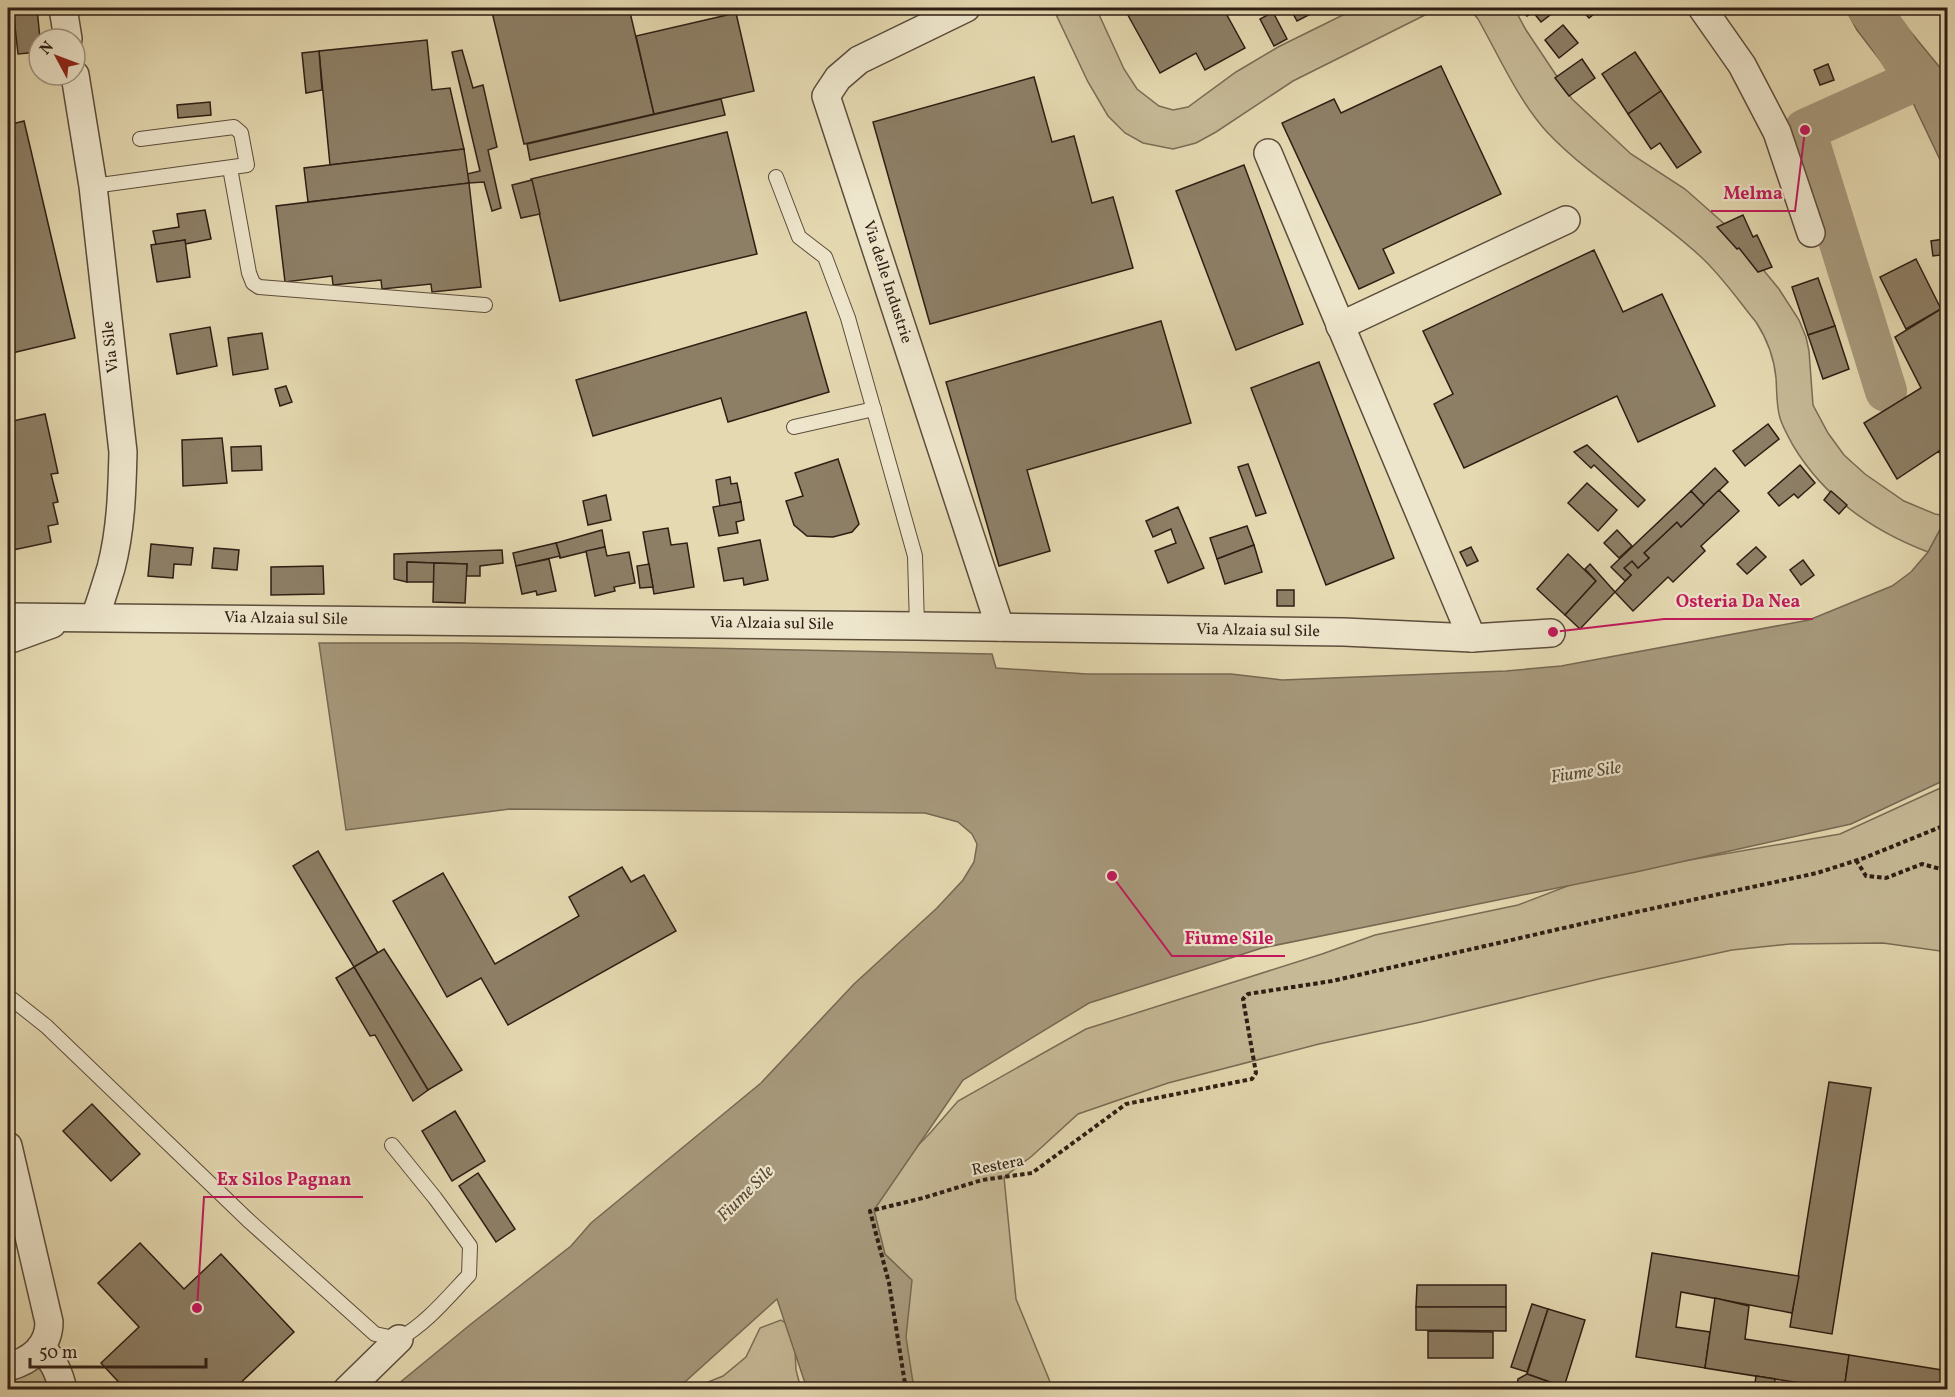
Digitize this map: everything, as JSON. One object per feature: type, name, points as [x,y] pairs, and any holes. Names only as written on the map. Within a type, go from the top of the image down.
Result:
[{"type":"street","points":[[63,8],[66,27]]},
{"type":"street","name":"Via delle Industrie","points":[[966,8],[859,60],[838,78],[826,96],[1000,627]]},
{"type":"street","points":[[1702,8],[1742,64],[1777,132],[1811,233]]},
{"type":"street","name":"Via Sile","points":[[77,87],[93,186],[123,453],[122,491],[111,567],[84,617]]},
{"type":"street","points":[[1268,153],[1472,638]]},
{"type":"street","points":[[1340,326],[1566,220]]},
{"type":"street","name":"Via Alzaia sul Sile","points":[[8,617],[1000,627],[1344,632],[1472,638],[1551,633]]},
{"type":"street","name":"Via Alzaia sul Sile","points":[[8,640],[18,635],[84,617]]},
{"type":"street","points":[[8,1146],[49,1322],[46,1340],[41,1347],[25,1360],[8,1367]]},
{"type":"street","points":[[348,1389],[399,1339]]},
{"type":"street","points":[[41,1347],[52,1358],[63,1389]]},
{"type":"lane","points":[[93,186],[247,165],[241,133],[234,127],[140,139]]},
{"type":"lane","points":[[230,168],[249,273],[253,282],[259,287],[485,305]]},
{"type":"lane","points":[[776,177],[799,237],[825,257],[848,318],[915,556],[917,626]]},
{"type":"lane","points":[[794,427],[874,409]]},
{"type":"lane","points":[[8,996],[46,1026],[248,1220],[375,1334],[399,1339],[433,1314],[470,1275],[470,1246],[392,1145]]},
{"type":"path","points":[[1947,824],[1856,860],[1866,876],[1886,878],[1922,864],[1947,872]]},
{"type":"path","name":"Restera","points":[[906,1389],[888,1283],[870,1211],[982,1180],[1032,1173],[1126,1104],[1252,1078],[1256,1073],[1255,1064],[1243,999],[1248,994],[1332,981],[1817,873],[1856,860]]},
{"type":"shaded area","points":[[1053,8],[1096,8],[1124,69],[1137,89],[1159,106],[1173,110],[1188,107],[1236,72],[1278,47],[1357,8],[1439,8],[1293,81],[1196,143],[1173,149],[1143,143],[1125,133],[1108,116],[1088,82]]},
{"type":"shaded area","points":[[1469,8],[1514,8],[1572,99],[1631,154],[1685,189],[1729,228],[1779,289],[1799,320],[1809,351],[1813,405],[1828,433],[1844,455],[1865,474],[1904,501],[1935,514],[1947,516],[1928,552],[1870,523],[1852,511],[1820,482],[1794,447],[1780,418],[1774,363],[1767,342],[1756,322],[1708,263],[1662,224],[1583,165],[1547,132],[1518,92],[1478,19]]},
{"type":"shaded area","points":[[1947,785],[1947,952],[1883,943],[1790,944],[1732,950],[1319,1044],[1168,1083],[1078,1114],[1032,1156],[1004,1177],[1016,1299],[1053,1389],[885,1389],[859,1206],[958,1101],[1086,1029],[1375,935],[1518,905],[1591,877],[1840,834]]},
{"type":"shaded area","points":[[781,1320],[794,1329],[796,1370],[801,1389],[695,1390],[698,1386],[723,1376],[746,1357],[760,1328]]},
{"type":"shaded area","points":[[42,1350],[49,1389],[8,1389],[8,1351]]},
{"type":"water","points":[[1845,8],[1891,8],[1947,76],[1947,180],[1942,164],[1913,103],[1857,30]]},
{"type":"water","points":[[1947,517],[1947,779],[1851,824],[1636,872],[1262,948],[1089,1003],[963,1080],[874,1210],[885,1254],[912,1280],[906,1337],[914,1389],[807,1389],[777,1299],[677,1389],[392,1389],[571,1246],[591,1223],[761,1083],[854,984],[937,908],[963,880],[974,862],[977,844],[972,834],[958,822],[925,813],[510,809],[346,830],[319,643],[463,643],[992,654],[996,668],[1087,674],[1231,674],[1282,680],[1506,671],[1561,666],[1809,620],[1892,586],[1911,572],[1928,552]]},
{"type":"building","points":[[13,8],[37,8],[39,27],[27,27],[27,53],[18,54]]},
{"type":"building","points":[[491,8],[629,8],[654,114],[524,144]]},
{"type":"building","points":[[1124,8],[1223,8],[1245,48],[1205,70],[1196,53],[1160,73]]},
{"type":"building","points":[[1290,8],[1322,8],[1297,21]]},
{"type":"building","points":[[1521,8],[1545,8],[1550,15],[1541,22],[1533,12],[1527,16]]},
{"type":"building","points":[[1580,8],[1597,8],[1599,10],[1589,18]]},
{"type":"building","points":[[1273,12],[1287,39],[1274,46],[1260,19]]},
{"type":"building","points":[[736,13],[754,91],[654,114],[636,36]]},
{"type":"building","points":[[1563,25],[1578,43],[1559,58],[1545,40]]},
{"type":"building","points":[[427,40],[432,90],[450,88],[464,149],[330,165],[319,51]]},
{"type":"building","points":[[462,50],[473,88],[483,85],[497,147],[488,150],[501,208],[492,211],[484,182],[469,183],[467,174],[480,171],[452,52]]},
{"type":"building","points":[[319,51],[322,90],[306,93],[302,53]]},
{"type":"building","points":[[1635,52],[1661,91],[1628,114],[1602,74]]},
{"type":"building","points":[[1582,59],[1595,78],[1569,96],[1555,78]]},
{"type":"building","points":[[1828,64],[1834,80],[1820,85],[1814,70]]},
{"type":"building","points":[[1441,66],[1501,194],[1383,249],[1394,273],[1359,289],[1282,123],[1334,99],[1341,113]]},
{"type":"building","points":[[1034,77],[1052,142],[1074,136],[1092,203],[1113,197],[1133,268],[930,324],[873,122]]},
{"type":"building","points":[[1661,91],[1701,152],[1677,168],[1660,143],[1651,149],[1628,114]]},
{"type":"building","points":[[721,99],[725,115],[530,160],[527,144]]},
{"type":"building","points":[[210,102],[211,115],[178,118],[177,105]]},
{"type":"building","points":[[24,121],[75,338],[8,354],[8,125]]},
{"type":"building","points":[[727,132],[757,254],[560,301],[531,179]]},
{"type":"building","points":[[464,149],[469,183],[308,202],[304,168]]},
{"type":"building","points":[[1244,165],[1303,324],[1236,350],[1176,191]]},
{"type":"building","points":[[532,180],[540,214],[521,218],[512,185]]},
{"type":"building","points":[[469,183],[481,287],[432,292],[431,284],[382,289],[381,280],[333,285],[332,276],[285,282],[276,206]]},
{"type":"building","points":[[205,210],[211,239],[185,244],[185,240],[156,245],[153,231],[179,227],[177,214]]},
{"type":"building","points":[[1743,215],[1753,237],[1757,235],[1772,267],[1758,272],[1739,248],[1737,249],[1717,227]]},
{"type":"building","points":[[1944,239],[1948,241],[1948,254],[1933,256],[1931,241]]},
{"type":"building","points":[[185,240],[190,277],[157,282],[151,245]]},
{"type":"building","points":[[1594,250],[1623,312],[1662,294],[1715,406],[1638,442],[1617,396],[1464,468],[1434,404],[1453,394],[1423,331]]},
{"type":"building","points":[[1916,259],[1941,309],[1906,329],[1880,277]]},
{"type":"building","points":[[1818,278],[1835,326],[1808,335],[1792,287]]},
{"type":"building","points":[[1941,309],[1942,312],[1948,309],[1948,445],[1897,479],[1864,423],[1921,388],[1895,337]]},
{"type":"building","points":[[806,312],[829,392],[728,422],[721,398],[593,436],[576,380]]},
{"type":"building","points":[[1161,321],[1191,423],[1027,470],[1050,551],[999,566],[946,382]]},
{"type":"building","points":[[1835,326],[1849,369],[1823,379],[1808,335]]},
{"type":"building","points":[[210,327],[217,366],[177,374],[170,334]]},
{"type":"building","points":[[262,333],[268,369],[233,375],[228,338]]},
{"type":"building","points":[[1319,362],[1394,558],[1326,585],[1251,388]]},
{"type":"building","points":[[286,386],[292,402],[280,406],[275,389]]},
{"type":"building","points":[[45,414],[58,473],[51,474],[58,502],[53,503],[58,524],[48,526],[51,542],[8,551],[8,422]]},
{"type":"building","points":[[1768,424],[1779,439],[1745,466],[1733,451]]},
{"type":"building","points":[[222,438],[227,483],[183,486],[182,440]]},
{"type":"building","points":[[1587,445],[1645,500],[1638,507],[1594,465],[1591,468],[1574,452]]},
{"type":"building","points":[[1948,445],[1948,456],[1938,452]]},
{"type":"building","points":[[261,446],[262,470],[232,471],[231,447]]},
{"type":"building","points":[[838,459],[859,524],[852,532],[833,537],[807,536],[794,525],[786,501],[803,496],[795,473]]},
{"type":"building","points":[[1248,464],[1266,513],[1256,516],[1238,467]]},
{"type":"building","points":[[1800,465],[1815,483],[1798,498],[1794,494],[1779,506],[1768,493]]},
{"type":"building","points":[[1715,468],[1728,482],[1704,505],[1691,491]]},
{"type":"building","points":[[730,477],[731,484],[737,483],[741,502],[720,506],[716,480]]},
{"type":"building","points":[[1587,483],[1617,510],[1598,531],[1568,503]]},
{"type":"building","points":[[1719,490],[1739,511],[1701,546],[1705,551],[1673,582],[1668,577],[1633,611],[1615,592],[1631,575],[1624,568],[1632,561],[1638,568],[1649,558],[1644,553],[1677,522],[1681,527]]},
{"type":"building","points":[[1691,491],[1704,505],[1681,527],[1677,522],[1644,553],[1649,558],[1638,568],[1632,561],[1624,568],[1631,575],[1625,581],[1611,567]]},
{"type":"building","points":[[1831,491],[1847,505],[1839,514],[1824,500]]},
{"type":"building","points":[[606,495],[611,520],[588,525],[583,501]]},
{"type":"building","points":[[741,502],[744,520],[736,522],[738,533],[719,536],[713,507]]},
{"type":"building","points":[[1178,507],[1204,568],[1168,583],[1155,551],[1176,543],[1171,529],[1153,537],[1146,521]]},
{"type":"building","points":[[1247,526],[1254,545],[1217,559],[1210,538]]},
{"type":"building","points":[[668,528],[671,545],[687,543],[694,587],[654,594],[643,532]]},
{"type":"building","points":[[602,530],[605,547],[560,558],[556,543]]},
{"type":"building","points":[[1617,530],[1632,546],[1619,558],[1604,543]]},
{"type":"building","points":[[760,540],[768,580],[744,585],[743,578],[724,581],[718,548]]},
{"type":"building","points":[[556,543],[560,556],[516,566],[513,553]]},
{"type":"building","points":[[151,544],[193,548],[191,565],[174,564],[173,578],[148,576]]},
{"type":"building","points":[[1254,545],[1262,572],[1225,584],[1217,559]]},
{"type":"building","points":[[605,547],[607,556],[629,552],[635,583],[614,587],[615,591],[595,596],[586,551]]},
{"type":"building","points":[[1471,547],[1478,561],[1467,566],[1460,552]]},
{"type":"building","points":[[1756,547],[1766,557],[1747,574],[1737,564]]},
{"type":"building","points":[[214,548],[239,550],[237,570],[212,568]]},
{"type":"building","points":[[502,550],[503,563],[480,566],[480,576],[466,576],[467,564],[407,562],[407,582],[394,579],[394,554]]},
{"type":"building","points":[[1568,554],[1596,581],[1565,615],[1537,589]]},
{"type":"building","points":[[549,559],[556,591],[537,595],[536,591],[522,594],[516,566]]},
{"type":"building","points":[[1803,560],[1814,575],[1801,585],[1790,570]]},
{"type":"building","points":[[407,562],[434,563],[434,582],[407,582]]},
{"type":"building","points":[[434,563],[467,564],[465,603],[433,602]]},
{"type":"building","points":[[649,564],[653,587],[640,588],[637,566]]},
{"type":"building","points":[[1590,564],[1615,592],[1580,629],[1565,615],[1596,581],[1585,569]]},
{"type":"building","points":[[323,566],[324,594],[271,595],[271,567]]},
{"type":"building","points":[[1277,590],[1294,590],[1294,606],[1277,606]]},
{"type":"building","points":[[318,851],[378,953],[354,967],[293,866]]},
{"type":"building","points":[[622,867],[631,882],[644,875],[676,931],[508,1025],[481,978],[447,997],[393,901],[443,873],[495,964],[579,916],[569,897]]},
{"type":"building","points":[[384,949],[462,1070],[428,1090],[354,967]]},
{"type":"building","points":[[354,967],[428,1090],[413,1101],[375,1035],[370,1036],[336,978]]},
{"type":"building","points":[[1829,1082],[1871,1088],[1832,1334],[1790,1327]]},
{"type":"building","points":[[92,1104],[140,1154],[111,1181],[63,1131]]},
{"type":"building","points":[[455,1111],[485,1161],[452,1181],[422,1131]]},
{"type":"building","points":[[478,1173],[515,1229],[496,1242],[459,1186]]},
{"type":"building","points":[[140,1243],[184,1289],[221,1254],[294,1332],[233,1390],[126,1390],[101,1363],[139,1327],[98,1283]]},
{"type":"building","points":[[1652,1253],[1799,1276],[1792,1313],[1681,1292],[1676,1327],[1710,1332],[1705,1368],[1636,1357]]},
{"type":"building","points":[[1417,1285],[1506,1285],[1506,1307],[1416,1307]]},
{"type":"building","points":[[1715,1298],[1749,1306],[1745,1339],[1849,1355],[1844,1390],[1705,1368]]},
{"type":"building","points":[[1532,1304],[1548,1309],[1527,1372],[1511,1367]]},
{"type":"building","points":[[1416,1307],[1506,1307],[1506,1331],[1416,1330]]},
{"type":"building","points":[[1548,1309],[1585,1320],[1564,1387],[1527,1374]]},
{"type":"building","points":[[1428,1331],[1493,1332],[1493,1358],[1428,1358]]},
{"type":"building","points":[[1849,1355],[1948,1371],[1948,1390],[1844,1390]]},
{"type":"building","points":[[1527,1374],[1570,1390],[1520,1390],[1517,1385],[1518,1379]]},
{"type":"building","points":[[1756,1376],[1775,1379],[1774,1390],[1754,1390]]},
{"type":"waterway","points":[[1868,8],[1889,36],[1916,80],[1805,130],[1886,391]]},
{"type":"place","name":"Melma","points":[[1805,130]]},
{"type":"place","name":"Osteria Da Nea","points":[[1553,632]]},
{"type":"place","name":"Fiume Sile","points":[[1112,876]]},
{"type":"place","name":"Ex Silos Pagnan","points":[[197,1308]]}]
